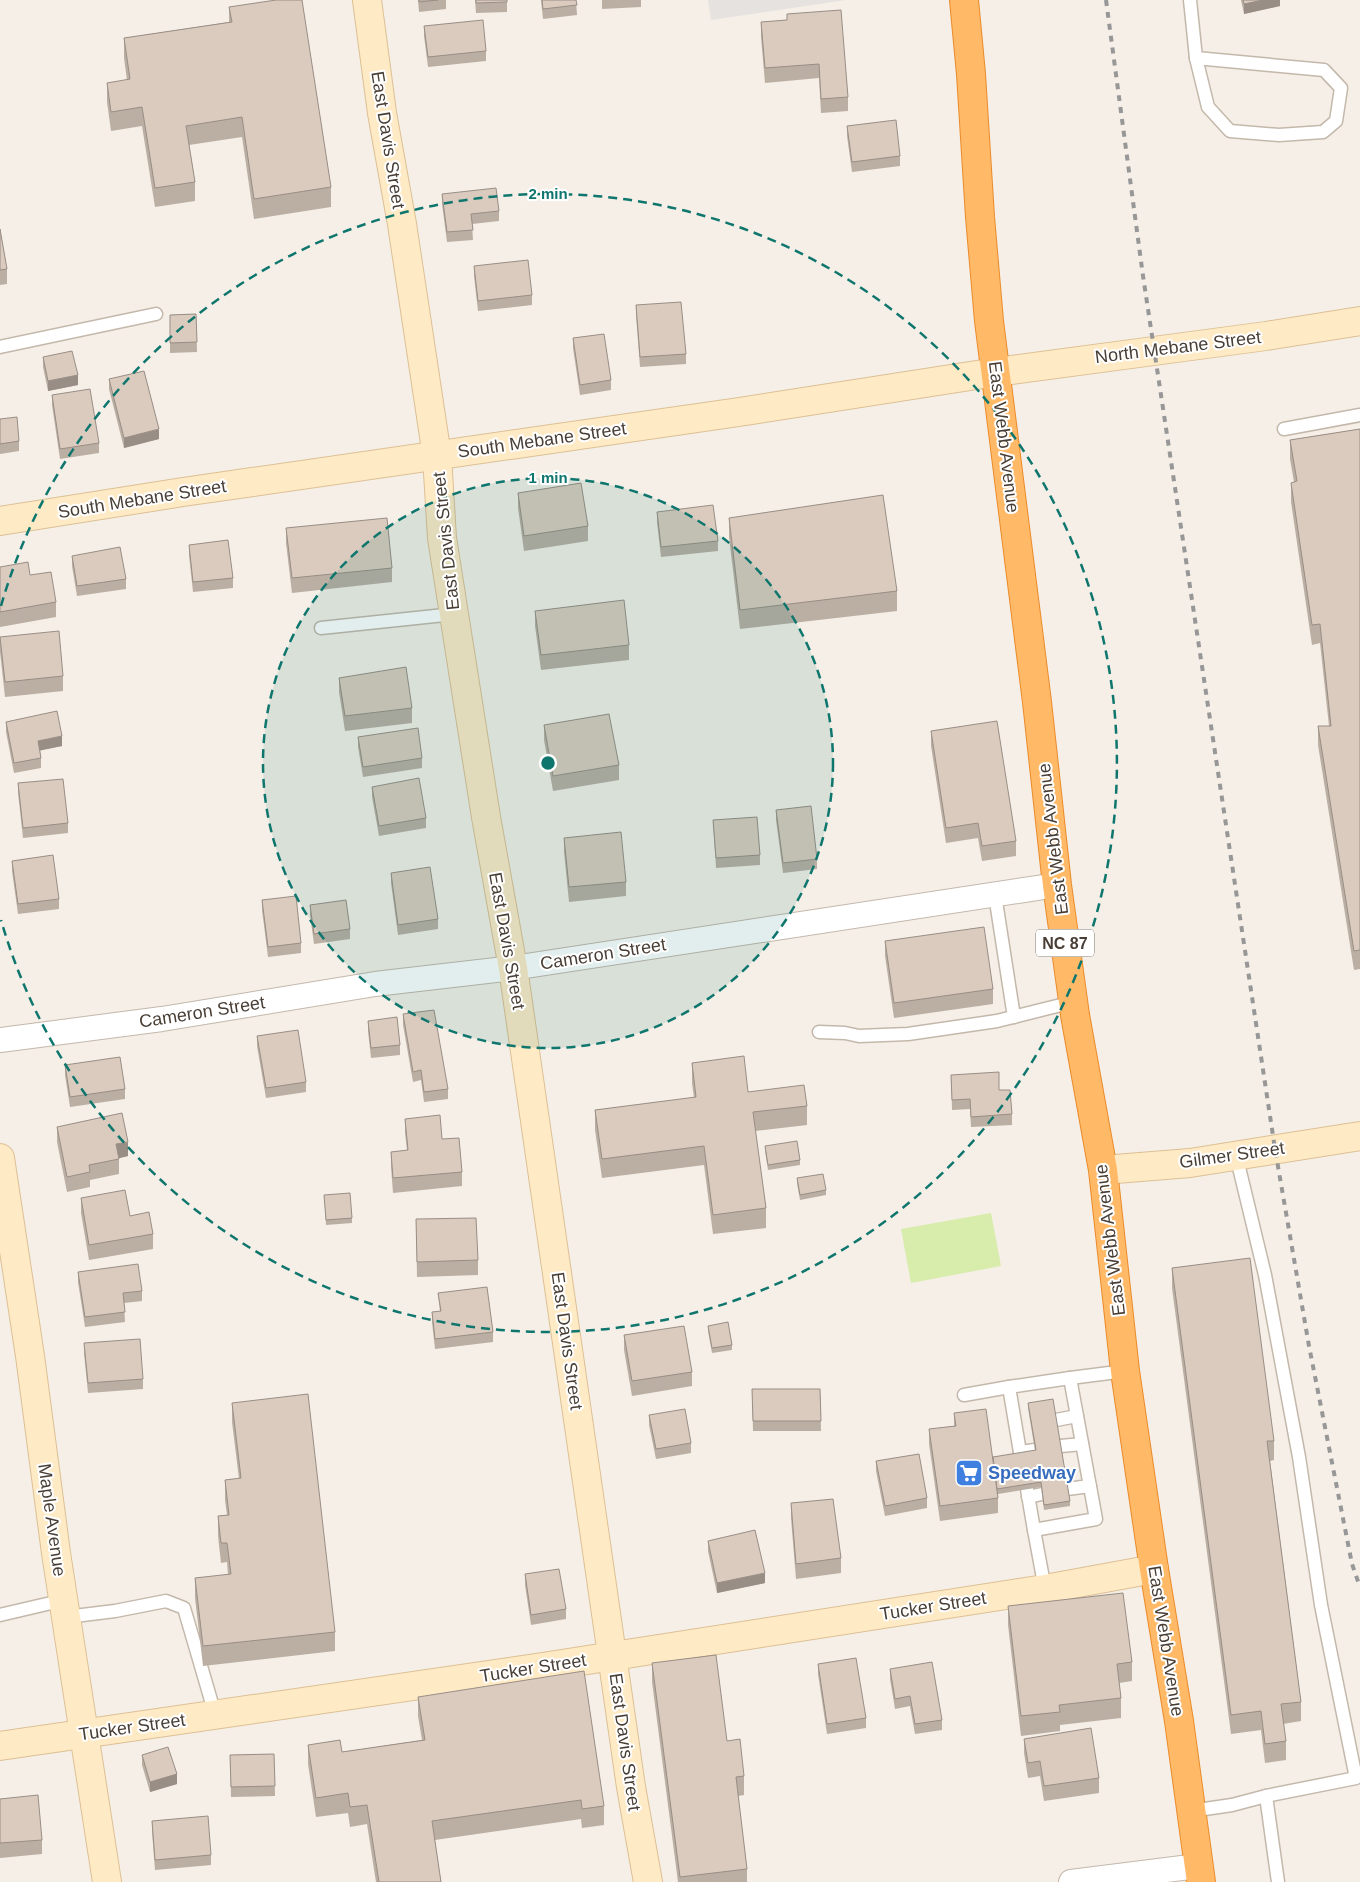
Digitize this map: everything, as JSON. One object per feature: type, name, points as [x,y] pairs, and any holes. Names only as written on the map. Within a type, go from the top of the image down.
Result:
[{"type":"highway","name":"East Webb Avenue","points":[[964,0],[971,74],[980,226],[989,321],[1037,702],[1057,885],[1073,1002],[1103,1170],[1126,1371],[1154,1569],[1179,1721],[1199,1874]]},
{"type":"street","name":"East Davis Street","points":[[367,0],[382,113],[437,456],[442,538],[486,817],[513,968],[559,1278],[580,1444],[613,1655],[631,1787],[648,1882]]},
{"type":"street","name":"North Mebane Street","points":[[996,372],[1266,336],[1360,321]]},
{"type":"street","name":"South Mebane Street","points":[[0,521],[183,492],[738,412],[996,372]]},
{"type":"street","name":"Cameron Street","points":[[0,1040],[162,1020],[375,984],[513,968],[1057,885]]},
{"type":"street","name":"Gilmer Street","points":[[1103,1170],[1190,1163],[1360,1136]]},
{"type":"street","name":"Maple Avenue","points":[[0,1158],[107,1882]]},
{"type":"street","name":"Tucker Street","points":[[0,1746],[1045,1589],[1154,1569]]},
{"type":"street","points":[[1071,1882],[1199,1874]]},
{"type":"lane","points":[[1190,0],[1196,58],[1208,107],[1230,131],[1279,135],[1323,132],[1336,121],[1341,88],[1324,70],[1196,58]]},
{"type":"lane","points":[[0,347],[156,314]]},
{"type":"lane","points":[[1284,429],[1360,415]]},
{"type":"lane","points":[[321,628],[454,614]]},
{"type":"lane","points":[[995,895],[1014,1017]]},
{"type":"lane","points":[[819,1032],[845,1033],[858,1036],[908,1034],[996,1021],[1073,1002]]},
{"type":"lane","points":[[1191,1811],[1232,1805],[1266,1796],[1358,1780],[1321,1604],[1299,1457],[1267,1284],[1236,1155]]},
{"type":"lane","points":[[964,1396],[1009,1387],[1126,1371]]},
{"type":"lane","points":[[1034,1530],[1096,1519],[1070,1378]]},
{"type":"lane","points":[[1009,1387],[1020,1455],[1035,1450]]},
{"type":"lane","points":[[1056,1420],[1077,1416]]},
{"type":"lane","points":[[1016,1424],[1030,1422]]},
{"type":"lane","points":[[1061,1446],[1082,1444]]},
{"type":"lane","points":[[1067,1489],[1090,1486]]},
{"type":"lane","points":[[1042,1494],[1027,1493],[1045,1589]]},
{"type":"lane","points":[[0,1615],[65,1608],[115,1611],[166,1601],[184,1608],[214,1714]]},
{"type":"lane","points":[[1266,1796],[1278,1882]]},
{"type":"green space","points":[[991,1213],[1001,1266],[911,1283],[901,1229]]},
{"type":"shaded area","points":[[708,0],[846,0],[711,20]]},
{"type":"building","points":[[276,0],[302,0],[331,187],[254,199],[242,117],[186,126],[195,182],[155,188],[142,107],[111,112],[107,83],[130,79],[124,38],[232,22],[229,7]]},
{"type":"building","points":[[419,0],[438,0],[419,2]]},
{"type":"building","points":[[476,0],[507,0],[507,2],[476,3]]},
{"type":"building","points":[[542,0],[576,0],[577,5],[543,9]]},
{"type":"building","points":[[1243,0],[1263,0],[1244,4]]},
{"type":"building","points":[[841,10],[848,97],[821,99],[819,64],[765,68],[761,22],[787,20],[787,14]]},
{"type":"building","points":[[483,20],[486,51],[428,57],[424,26]]},
{"type":"building","points":[[896,120],[900,156],[852,162],[847,126]]},
{"type":"building","points":[[496,188],[499,211],[471,214],[473,230],[447,232],[442,194]]},
{"type":"building","points":[[0,229],[7,269],[0,270]]},
{"type":"building","points":[[528,260],[532,295],[478,301],[474,266]]},
{"type":"building","points":[[681,302],[686,354],[640,357],[636,305]]},
{"type":"building","points":[[196,314],[197,342],[170,343],[170,315]]},
{"type":"building","points":[[604,334],[611,380],[580,385],[573,338]]},
{"type":"building","points":[[72,351],[78,375],[48,381],[43,357]]},
{"type":"building","points":[[144,371],[159,429],[124,438],[109,379]]},
{"type":"building","points":[[90,389],[99,443],[60,449],[52,395]]},
{"type":"building","points":[[17,417],[19,441],[0,444],[0,419]]},
{"type":"building","points":[[1360,429],[1360,950],[1354,951],[1318,726],[1331,726],[1320,624],[1312,625],[1291,483],[1297,481],[1290,440]]},
{"type":"building","points":[[581,483],[588,526],[524,536],[518,493]]},
{"type":"building","points":[[883,495],[897,591],[740,610],[729,518]]},
{"type":"building","points":[[713,505],[718,541],[661,547],[657,512]]},
{"type":"building","points":[[387,518],[392,568],[292,578],[286,528]]},
{"type":"building","points":[[228,540],[233,578],[193,582],[189,545]]},
{"type":"building","points":[[120,547],[126,579],[77,586],[72,556]]},
{"type":"building","points":[[28,562],[30,575],[51,572],[56,602],[0,612],[0,567]]},
{"type":"building","points":[[624,600],[629,645],[541,655],[535,611]]},
{"type":"building","points":[[59,631],[63,676],[5,682],[0,637]]},
{"type":"building","points":[[406,667],[412,708],[345,716],[339,678]]},
{"type":"building","points":[[57,711],[62,736],[38,741],[41,758],[14,763],[6,722]]},
{"type":"building","points":[[609,714],[619,765],[553,776],[544,725]]},
{"type":"building","points":[[997,721],[1016,841],[982,846],[978,823],[946,828],[931,731]]},
{"type":"building","points":[[418,728],[422,758],[363,767],[358,737]]},
{"type":"building","points":[[419,778],[426,818],[379,826],[372,787]]},
{"type":"building","points":[[63,779],[68,823],[23,828],[18,783]]},
{"type":"building","points":[[811,806],[817,859],[783,863],[776,810]]},
{"type":"building","points":[[757,817],[760,855],[716,858],[713,820]]},
{"type":"building","points":[[621,832],[626,882],[569,887],[564,838]]},
{"type":"building","points":[[53,855],[59,899],[18,904],[12,861]]},
{"type":"building","points":[[430,867],[438,919],[398,925],[391,873]]},
{"type":"building","points":[[296,896],[301,943],[268,947],[262,900]]},
{"type":"building","points":[[346,900],[350,929],[314,934],[310,905]]},
{"type":"building","points":[[984,927],[993,989],[894,1003],[885,941]]},
{"type":"building","points":[[434,1010],[448,1089],[424,1092],[421,1070],[413,1072],[403,1014]]},
{"type":"building","points":[[397,1017],[400,1045],[371,1048],[368,1021]]},
{"type":"building","points":[[298,1030],[306,1082],[266,1088],[257,1036]]},
{"type":"building","points":[[744,1056],[748,1092],[804,1085],[807,1106],[753,1112],[766,1208],[713,1215],[704,1146],[602,1159],[595,1110],[696,1097],[692,1063]]},
{"type":"building","points":[[120,1057],[125,1089],[70,1097],[65,1065]]},
{"type":"building","points":[[999,1072],[999,1090],[1010,1090],[1012,1114],[971,1117],[970,1099],[952,1100],[951,1075]]},
{"type":"building","points":[[122,1113],[128,1142],[116,1144],[119,1159],[89,1165],[90,1172],[67,1177],[57,1127]]},
{"type":"building","points":[[440,1115],[442,1139],[459,1138],[462,1172],[393,1178],[391,1152],[408,1150],[405,1119]]},
{"type":"building","points":[[797,1141],[800,1160],[768,1165],[765,1146]]},
{"type":"building","points":[[823,1174],[826,1190],[800,1195],[797,1178]]},
{"type":"building","points":[[125,1190],[130,1216],[149,1212],[153,1234],[89,1245],[81,1198]]},
{"type":"building","points":[[350,1193],[352,1218],[326,1220],[324,1195]]},
{"type":"building","points":[[476,1218],[478,1260],[417,1262],[416,1219]]},
{"type":"building","points":[[1250,1258],[1274,1441],[1267,1441],[1301,1702],[1281,1704],[1286,1741],[1265,1744],[1261,1711],[1231,1715],[1172,1268]]},
{"type":"building","points":[[138,1264],[142,1291],[123,1293],[125,1312],[85,1317],[78,1272]]},
{"type":"building","points":[[487,1287],[493,1332],[435,1339],[432,1312],[441,1311],[438,1293]]},
{"type":"building","points":[[728,1322],[732,1345],[712,1348],[708,1326]]},
{"type":"building","points":[[684,1326],[692,1372],[632,1381],[624,1335]]},
{"type":"building","points":[[140,1339],[143,1379],[88,1383],[84,1343]]},
{"type":"building","points":[[752,1389],[820,1389],[821,1421],[753,1421]]},
{"type":"building","points":[[308,1394],[335,1632],[203,1646],[195,1578],[231,1574],[227,1543],[221,1543],[218,1516],[229,1515],[225,1480],[241,1478],[232,1403]]},
{"type":"building","points":[[1053,1399],[1070,1501],[1044,1505],[1041,1482],[997,1489],[993,1457],[1036,1450],[1028,1403]]},
{"type":"building","points":[[685,1409],[691,1443],[656,1449],[649,1415]]},
{"type":"building","points":[[986,1409],[998,1498],[940,1506],[929,1429],[956,1426],[954,1413]]},
{"type":"building","points":[[919,1454],[927,1498],[885,1506],[876,1461]]},
{"type":"building","points":[[833,1499],[841,1558],[796,1564],[791,1503]]},
{"type":"building","points":[[755,1530],[765,1573],[717,1583],[708,1541]]},
{"type":"building","points":[[559,1569],[566,1609],[531,1615],[525,1574]]},
{"type":"building","points":[[1123,1593],[1132,1662],[1117,1664],[1121,1698],[1059,1705],[1060,1712],[1021,1716],[1008,1606]]},
{"type":"building","points":[[716,1655],[727,1741],[740,1739],[744,1776],[736,1777],[747,1869],[680,1877],[652,1663]]},
{"type":"building","points":[[856,1658],[866,1718],[827,1724],[818,1664]]},
{"type":"building","points":[[932,1662],[942,1720],[915,1724],[910,1696],[895,1699],[890,1669]]},
{"type":"building","points":[[584,1671],[604,1806],[582,1809],[581,1800],[432,1821],[441,1882],[379,1882],[367,1805],[350,1807],[348,1793],[316,1798],[308,1745],[340,1740],[342,1752],[425,1740],[418,1697]]},
{"type":"building","points":[[1091,1728],[1099,1778],[1044,1786],[1040,1761],[1028,1763],[1024,1739]]},
{"type":"building","points":[[168,1747],[177,1774],[150,1782],[142,1755]]},
{"type":"building","points":[[274,1754],[275,1786],[231,1787],[230,1755]]},
{"type":"building","points":[[38,1795],[42,1840],[0,1843],[0,1799]]},
{"type":"building","points":[[208,1816],[211,1855],[155,1860],[152,1821]]},
{"type":"railway","points":[[1106,0],[1143,276],[1275,1149],[1309,1346],[1352,1564],[1360,1587]]},
{"type":"place","name":"Speedway","points":[[969,1473]]}]
